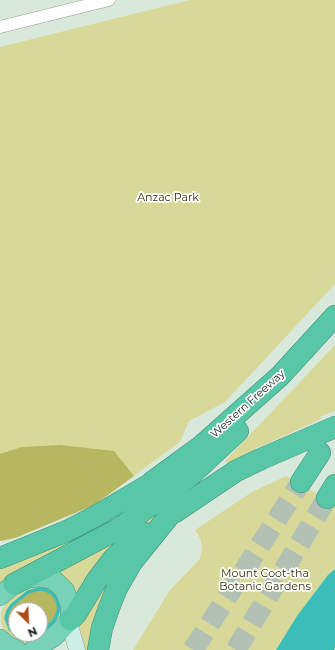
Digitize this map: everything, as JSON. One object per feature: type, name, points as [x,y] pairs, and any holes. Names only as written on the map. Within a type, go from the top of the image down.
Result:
[{"type":"highway","name":"Western Freeway","points":[[162,501],[246,423],[280,376],[335,316]]},
{"type":"highway","points":[[0,558],[68,531],[96,516],[162,501],[236,472],[261,459],[335,427]]},
{"type":"highway","points":[[301,482],[320,453]]},
{"type":"highway","points":[[7,590],[120,528],[162,501]]},
{"type":"highway","points":[[33,650],[55,636],[70,621],[113,559],[131,542],[162,501]]},
{"type":"highway","points":[[98,650],[102,628],[117,588],[132,562],[162,501]]},
{"type":"highway","points":[[7,590],[29,578],[39,576],[50,578],[64,589],[68,597],[70,605],[70,621]]},
{"type":"highway","points":[[0,639],[8,646],[16,650]]},
{"type":"main road","points":[[70,621],[77,650]]},
{"type":"street","points":[[0,27],[109,0]]},
{"type":"green space","name":"Anzac Park","points":[[190,0],[335,0],[335,284],[225,402],[189,421],[180,442],[94,505],[15,538],[0,541],[0,47]]},
{"type":"green space","points":[[335,345],[335,411],[320,417],[321,419],[255,449],[228,464],[225,461]]},
{"type":"green space","name":"Mount Coot-tha Botanic Gardens","points":[[286,476],[334,504],[335,503],[335,650],[133,650],[170,590],[200,559],[202,550],[201,540],[195,530],[252,492]]},
{"type":"green space","points":[[175,494],[163,512],[126,539],[76,605],[53,572]]},
{"type":"green space","points":[[96,526],[99,528],[0,584],[0,566]]},
{"type":"green space","points":[[116,565],[95,650],[82,650],[78,624]]},
{"type":"green space","points":[[29,585],[53,587],[64,612],[54,628],[48,632],[48,602],[8,602],[8,635],[5,633],[1,624],[2,609],[8,601]]},
{"type":"green space","points":[[18,642],[33,642],[31,643]]},
{"type":"shaded area","points":[[60,445],[114,451],[134,476],[94,505],[15,538],[0,541],[0,454],[22,447]]},
{"type":"shaded area","points":[[39,589],[49,592],[55,597],[58,608],[55,618],[48,624],[48,602],[17,602],[28,593]]},
{"type":"water","points":[[335,569],[334,650],[276,650],[297,616],[328,575]]},
{"type":"waterway","points":[[16,602],[28,592],[39,589],[46,590],[53,594],[57,600],[59,608],[53,622],[48,626]]},
{"type":"waterway","points":[[8,611],[6,618],[8,624]]},
{"type":"tunnel","points":[[193,650],[301,482]]},
{"type":"tunnel","points":[[236,650],[327,498]]}]
